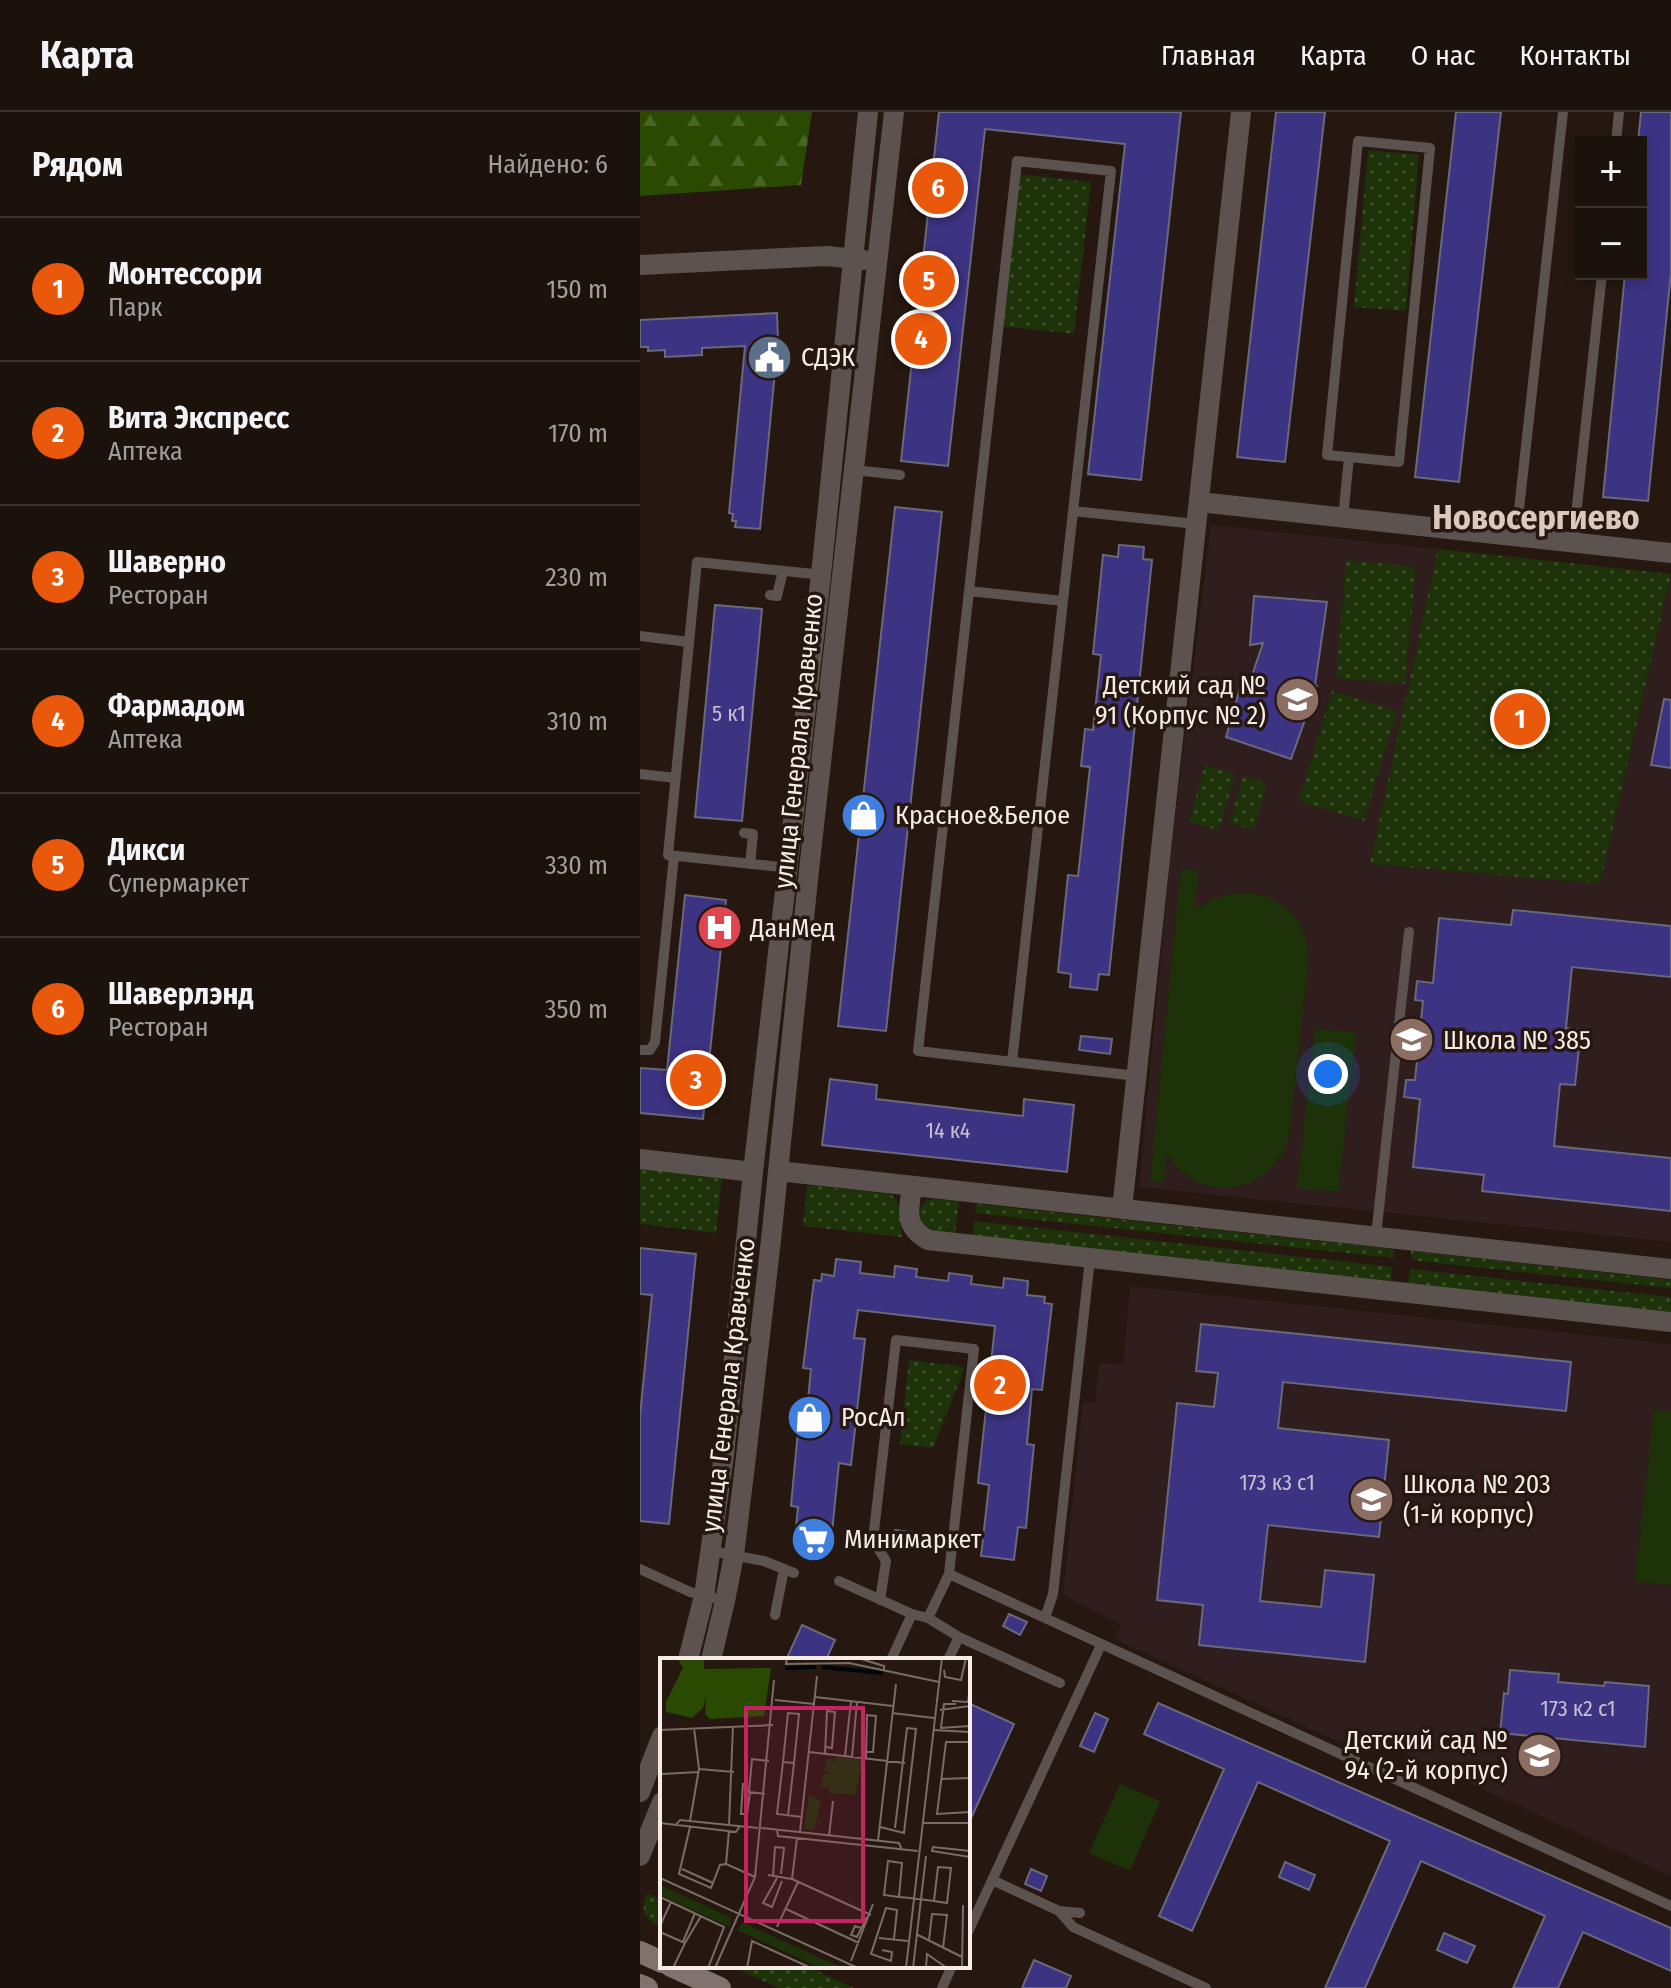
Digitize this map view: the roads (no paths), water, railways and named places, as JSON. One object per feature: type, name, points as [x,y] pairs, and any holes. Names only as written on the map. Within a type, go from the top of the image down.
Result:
[{"type":"main road","points":[[640,1952],[660,1961]]},
{"type":"main road","points":[[675,1968],[720,1988]]},
{"type":"main road","points":[[640,1985],[647,1988]]},
{"type":"street","name":"улица Генерала Кравченко","points":[[711,1658],[734,1555],[778,1171],[821,575],[868,112]]},
{"type":"street","name":"улица Генерала Кравченко","points":[[688,1658],[704,1596],[711,1551],[753,1172],[842,577],[894,112]]},
{"type":"street","points":[[1122,1209],[1241,112]]},
{"type":"street","points":[[640,265],[827,256],[878,262]]},
{"type":"street","points":[[1199,502],[1671,553]]},
{"type":"street","points":[[640,1159],[753,1172]]},
{"type":"street","points":[[778,1171],[1671,1269]]},
{"type":"street","points":[[912,1186],[910,1221],[916,1234],[928,1240],[1671,1322]]},
{"type":"street","points":[[640,1792],[660,1741]]},
{"type":"street","points":[[640,1856],[660,1807]]},
{"type":"lane","points":[[1516,536],[1563,112]]},
{"type":"lane","points":[[1617,136],[1619,112]]},
{"type":"lane","points":[[1358,141],[1430,148],[1399,462],[1349,457],[1327,455],[1358,141]]},
{"type":"lane","points":[[1012,1062],[1111,171],[1017,161],[918,1051],[1012,1062],[1137,1076]]},
{"type":"lane","points":[[1573,543],[1601,280]]},
{"type":"lane","points":[[1343,518],[1349,457]]},
{"type":"lane","points":[[854,470],[900,475]]},
{"type":"lane","points":[[1073,511],[1196,524]]},
{"type":"lane","points":[[799,869],[668,855],[697,562],[842,577]]},
{"type":"lane","points":[[770,595],[777,596],[783,571]]},
{"type":"lane","points":[[969,591],[1063,601]]},
{"type":"lane","points":[[640,636],[689,642]]},
{"type":"lane","points":[[640,774],[676,778]]},
{"type":"lane","points":[[744,833],[753,834],[750,864]]},
{"type":"lane","points":[[640,1050],[650,1050],[655,1042],[674,856]]},
{"type":"lane","points":[[1376,1236],[1409,932]]},
{"type":"lane","points":[[1045,1618],[1053,1594],[1090,1259]]},
{"type":"lane","points":[[880,1600],[886,1561],[873,1540],[896,1340],[974,1349],[949,1574],[928,1618]]},
{"type":"lane","points":[[711,1551],[764,1561],[789,1571],[775,1615]]},
{"type":"lane","points":[[640,1569],[690,1592],[725,1601]]},
{"type":"lane","points":[[949,1574],[1671,1906]]},
{"type":"lane","points":[[839,1581],[912,1614],[928,1618],[959,1637],[1060,1683]]},
{"type":"lane","points":[[892,1658],[912,1614]]},
{"type":"lane","points":[[949,1658],[959,1637]]},
{"type":"lane","points":[[970,1928],[1101,1645]]},
{"type":"lane","points":[[992,1880],[1059,1911],[1080,1913]]},
{"type":"lane","points":[[1059,1911],[1073,1927],[1206,1988]]},
{"type":"lane","points":[[942,1988],[951,1968]]},
{"type":"place","name":"Шаверлэнд","points":[[938,188]]},
{"type":"place","name":"Дикси","points":[[929,281]]},
{"type":"place","name":"Фармадом","points":[[921,339]]},
{"type":"place","name":"СДЭК","points":[[770,357]]},
{"type":"place","name":"Детский сад № 91 (Корпус № 2)","points":[[1297,700]]},
{"type":"place","name":"Монтессори","points":[[1520,719]]},
{"type":"place","name":"Красное&Белое","points":[[864,815]]},
{"type":"place","name":"ДанМед","points":[[719,928]]},
{"type":"place","name":"Школа № 385","points":[[1412,1040]]},
{"type":"place","name":"Шаверно","points":[[696,1080]]},
{"type":"place","name":"Вита Экспресс","points":[[1000,1385]]},
{"type":"place","name":"РосАл","points":[[810,1417]]},
{"type":"place","name":"Школа № 203 (1-й корпус)","points":[[1372,1499]]},
{"type":"place","name":"Минимаркет","points":[[813,1539]]},
{"type":"place","name":"Детский сад № 94 (2-й корпус)","points":[[1539,1755]]},
{"type":"district","name":"Новосергиево","points":[[1536,517]]}]
